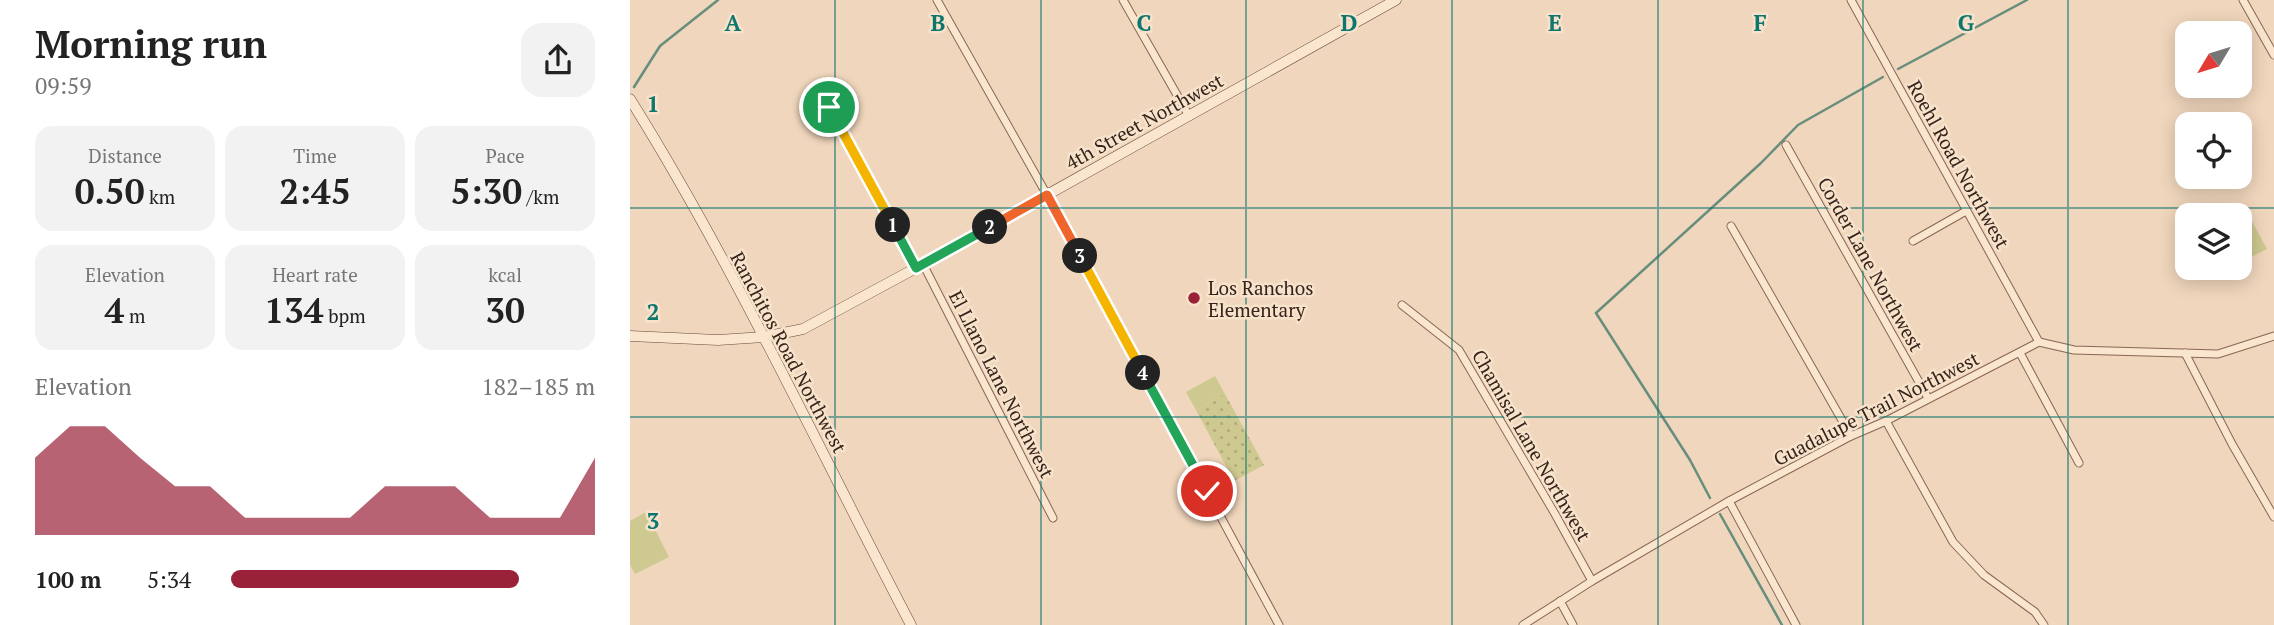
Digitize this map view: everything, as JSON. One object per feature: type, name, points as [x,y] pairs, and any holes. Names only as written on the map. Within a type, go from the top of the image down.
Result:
[{"type":"main road","name":"4th Street Northwest","points":[[630,336],[718,341],[764,337],[810,325],[1396,0]]},
{"type":"main road","name":"Ranchitos Road Northwest","points":[[630,99],[764,337],[911,625]]},
{"type":"street","points":[[937,0],[1047,195],[1279,625]]},
{"type":"street","points":[[1123,0],[1189,116]]},
{"type":"street","name":"Roehl Road Northwest","points":[[1851,0],[2039,342]]},
{"type":"street","points":[[2244,0],[2274,55]]},
{"type":"street","name":"El Llano Lane Northwest","points":[[829,107],[920,266],[1052,519]]},
{"type":"street","name":"Corder Lane Northwest","points":[[1786,145],[1928,398]]},
{"type":"street","points":[[1913,241],[1966,211]]},
{"type":"street","points":[[1731,226],[1851,436]]},
{"type":"street","name":"Chamisal Lane Northwest","points":[[1402,305],[1459,351],[1592,581]]},
{"type":"street","points":[[2039,342],[2074,350],[2218,354],[2274,336]]},
{"type":"street","name":"Guadalupe Trail Northwest","points":[[1523,625],[1592,581],[1729,501],[1851,436],[1886,421],[2039,342]]},
{"type":"street","points":[[2020,352],[2079,463]]},
{"type":"street","points":[[2185,353],[2274,517]]},
{"type":"street","points":[[1886,421],[1954,542],[1983,575],[2035,612],[2044,625]]},
{"type":"street","points":[[1729,501],[1796,625]]},
{"type":"street","points":[[1560,601],[1573,625]]},
{"type":"shaded area","points":[[2252,221],[2267,249],[2252,256]]},
{"type":"shaded area","points":[[1215,376],[1225,394],[1196,410],[1186,392]]},
{"type":"shaded area","points":[[1225,394],[1264,465],[1234,481],[1196,410]]},
{"type":"shaded area","points":[[646,512],[669,557],[635,574],[630,565],[630,521]]},
{"type":"waterway","points":[[634,87],[660,46],[718,0]]},
{"type":"waterway","points":[[1898,69],[2027,0]]},
{"type":"waterway","points":[[1710,498],[1690,460],[1596,313],[1761,163],[1798,125],[1883,77]]},
{"type":"waterway","points":[[1720,514],[1782,625]]},
{"type":"place","name":"Los Ranchos Elementary","points":[[1194,298]]},
{"type":"route","points":[[829,107],[916,268],[1047,195],[1207,491]]}]
